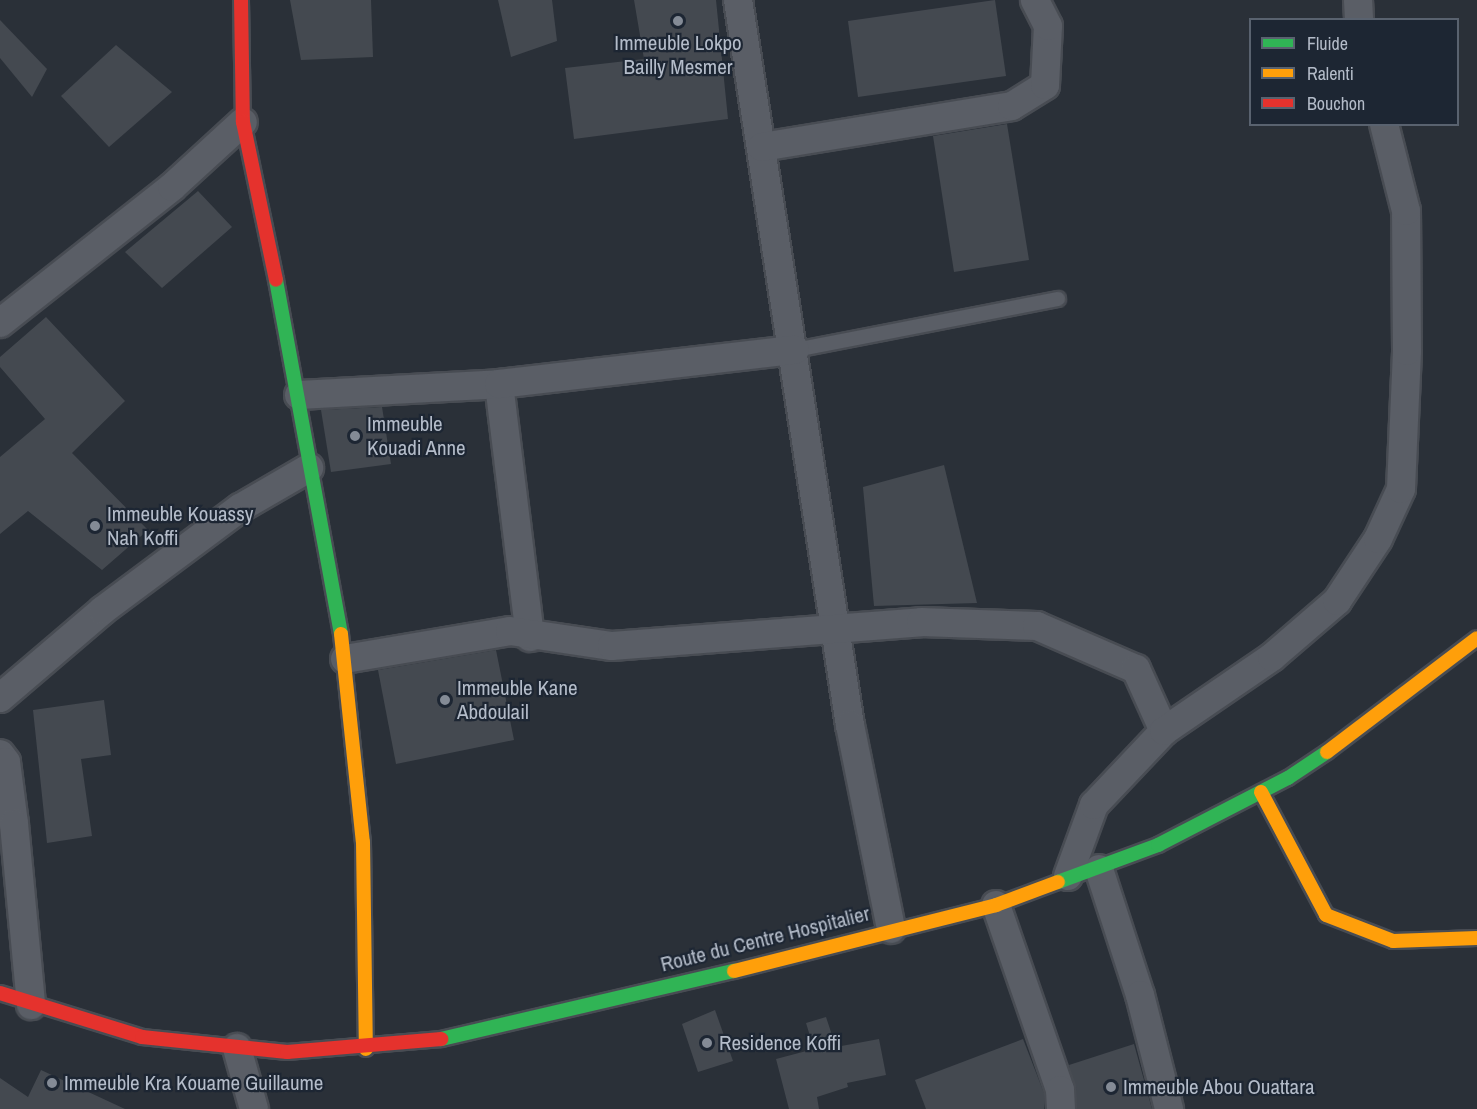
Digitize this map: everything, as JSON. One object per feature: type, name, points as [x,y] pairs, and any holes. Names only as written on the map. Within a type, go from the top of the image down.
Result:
[{"type":"street","points":[[242,0],[243,122],[299,395],[309,468],[345,659],[363,842],[366,1049]]},
{"type":"street","points":[[738,0],[795,350],[850,725],[891,929]]},
{"type":"street","points":[[762,147],[1012,106],[1045,85],[1048,26],[1035,0]]},
{"type":"street","points":[[1358,0],[1359,18]]},
{"type":"street","points":[[0,323],[172,188],[243,122]]},
{"type":"street","points":[[1068,876],[1094,805],[1164,731],[1272,657],[1337,601],[1378,538],[1401,489],[1407,351],[1406,211],[1385,126]]},
{"type":"street","points":[[299,395],[500,384],[795,350]]},
{"type":"street","points":[[500,384],[530,637]]},
{"type":"street","points":[[0,698],[112,603],[240,508],[309,468]]},
{"type":"street","points":[[345,659],[510,631],[530,637],[612,646],[921,622],[1036,626],[1136,669],[1164,731]]},
{"type":"street","name":"Route du Centre Hospitalier","points":[[0,993],[31,1005],[142,1037],[237,1048],[366,1049],[549,1017],[891,929],[996,905],[1068,876],[1099,869],[1158,845],[1261,792],[1380,716],[1477,638]]},
{"type":"street","points":[[0,754],[6,762],[14,824],[31,1005]]},
{"type":"street","points":[[1261,792],[1326,915],[1393,941],[1477,938]]},
{"type":"street","points":[[1099,869],[1140,995],[1169,1109]]},
{"type":"street","points":[[996,905],[1060,1090],[1061,1109]]},
{"type":"street","points":[[237,1048],[254,1109]]},
{"type":"lane","points":[[795,350],[1058,299]]},
{"type":"building","points":[[290,0],[371,0],[373,57],[301,60]]},
{"type":"building","points":[[498,0],[552,0],[557,41],[511,57]]},
{"type":"building","points":[[634,0],[716,0],[728,119],[574,139],[565,68],[644,59]]},
{"type":"building","points":[[995,0],[1006,76],[858,97],[848,21]]},
{"type":"building","points":[[0,20],[47,69],[32,97],[0,58]]},
{"type":"building","points":[[116,45],[172,92],[109,147],[61,96]]},
{"type":"building","points":[[1007,124],[1029,260],[954,272],[933,136]]},
{"type":"building","points":[[198,191],[232,227],[162,288],[125,252]]},
{"type":"building","points":[[46,317],[125,401],[72,453],[148,530],[102,570],[28,511],[0,534],[0,457],[45,419],[0,367],[0,357]]},
{"type":"building","name":"Immeuble Kouadi Anne","points":[[382,407],[391,464],[331,472],[321,410]]},
{"type":"building","points":[[944,465],[977,603],[874,606],[863,487]]},
{"type":"building","name":"Immeuble Kane Abdoulail","points":[[496,650],[514,740],[396,764],[378,670]]},
{"type":"building","points":[[104,700],[111,755],[81,759],[92,836],[47,843],[33,710]]},
{"type":"building","name":"Residence Koffi","points":[[715,1010],[733,1061],[698,1072],[682,1024]]},
{"type":"building","points":[[826,1017],[836,1047],[879,1039],[886,1075],[847,1083],[848,1087],[817,1097],[819,1109],[789,1109],[776,1059],[814,1049],[806,1023]]},
{"type":"building","points":[[1023,1039],[1044,1093],[1044,1109],[926,1109],[915,1080]]},
{"type":"building","name":"Immeuble Abou Ouattara","points":[[1134,1044],[1152,1109],[1077,1109],[1069,1065]]},
{"type":"building","name":"Immeuble Kra Kouame Guillaume","points":[[41,1070],[125,1109],[0,1109],[0,1078],[28,1097]]},
{"type":"traffic: fast","points":[[276,280],[341,634]]},
{"type":"traffic: fast","points":[[1058,882],[1158,845],[1288,778],[1327,752]]},
{"type":"traffic: fast","points":[[441,1039],[734,971]]},
{"type":"traffic: slow","points":[[341,634],[363,842],[366,1049]]},
{"type":"traffic: slow","points":[[1327,752],[1477,638]]},
{"type":"traffic: slow","points":[[1261,792],[1326,915],[1393,941],[1477,938]]},
{"type":"traffic: slow","points":[[734,971],[996,905],[1058,882]]},
{"type":"traffic: jam","points":[[241,0],[243,122],[276,280]]},
{"type":"traffic: jam","points":[[0,993],[142,1037],[287,1052],[441,1039]]},
{"type":"place","name":"Immeuble Lokpo Bailly Mesmer","points":[[678,21]]},
{"type":"place","name":"Immeuble Kouadi Anne","points":[[355,436]]},
{"type":"place","name":"Immeuble Kouassy Nah Koffi","points":[[95,526]]},
{"type":"place","name":"Immeuble Kane Abdoulail","points":[[445,700]]},
{"type":"place","name":"Residence Koffi","points":[[707,1043]]},
{"type":"place","name":"Immeuble Kra Kouame Guillaume","points":[[52,1083]]},
{"type":"place","name":"Immeuble Abou Ouattara","points":[[1111,1087]]}]
